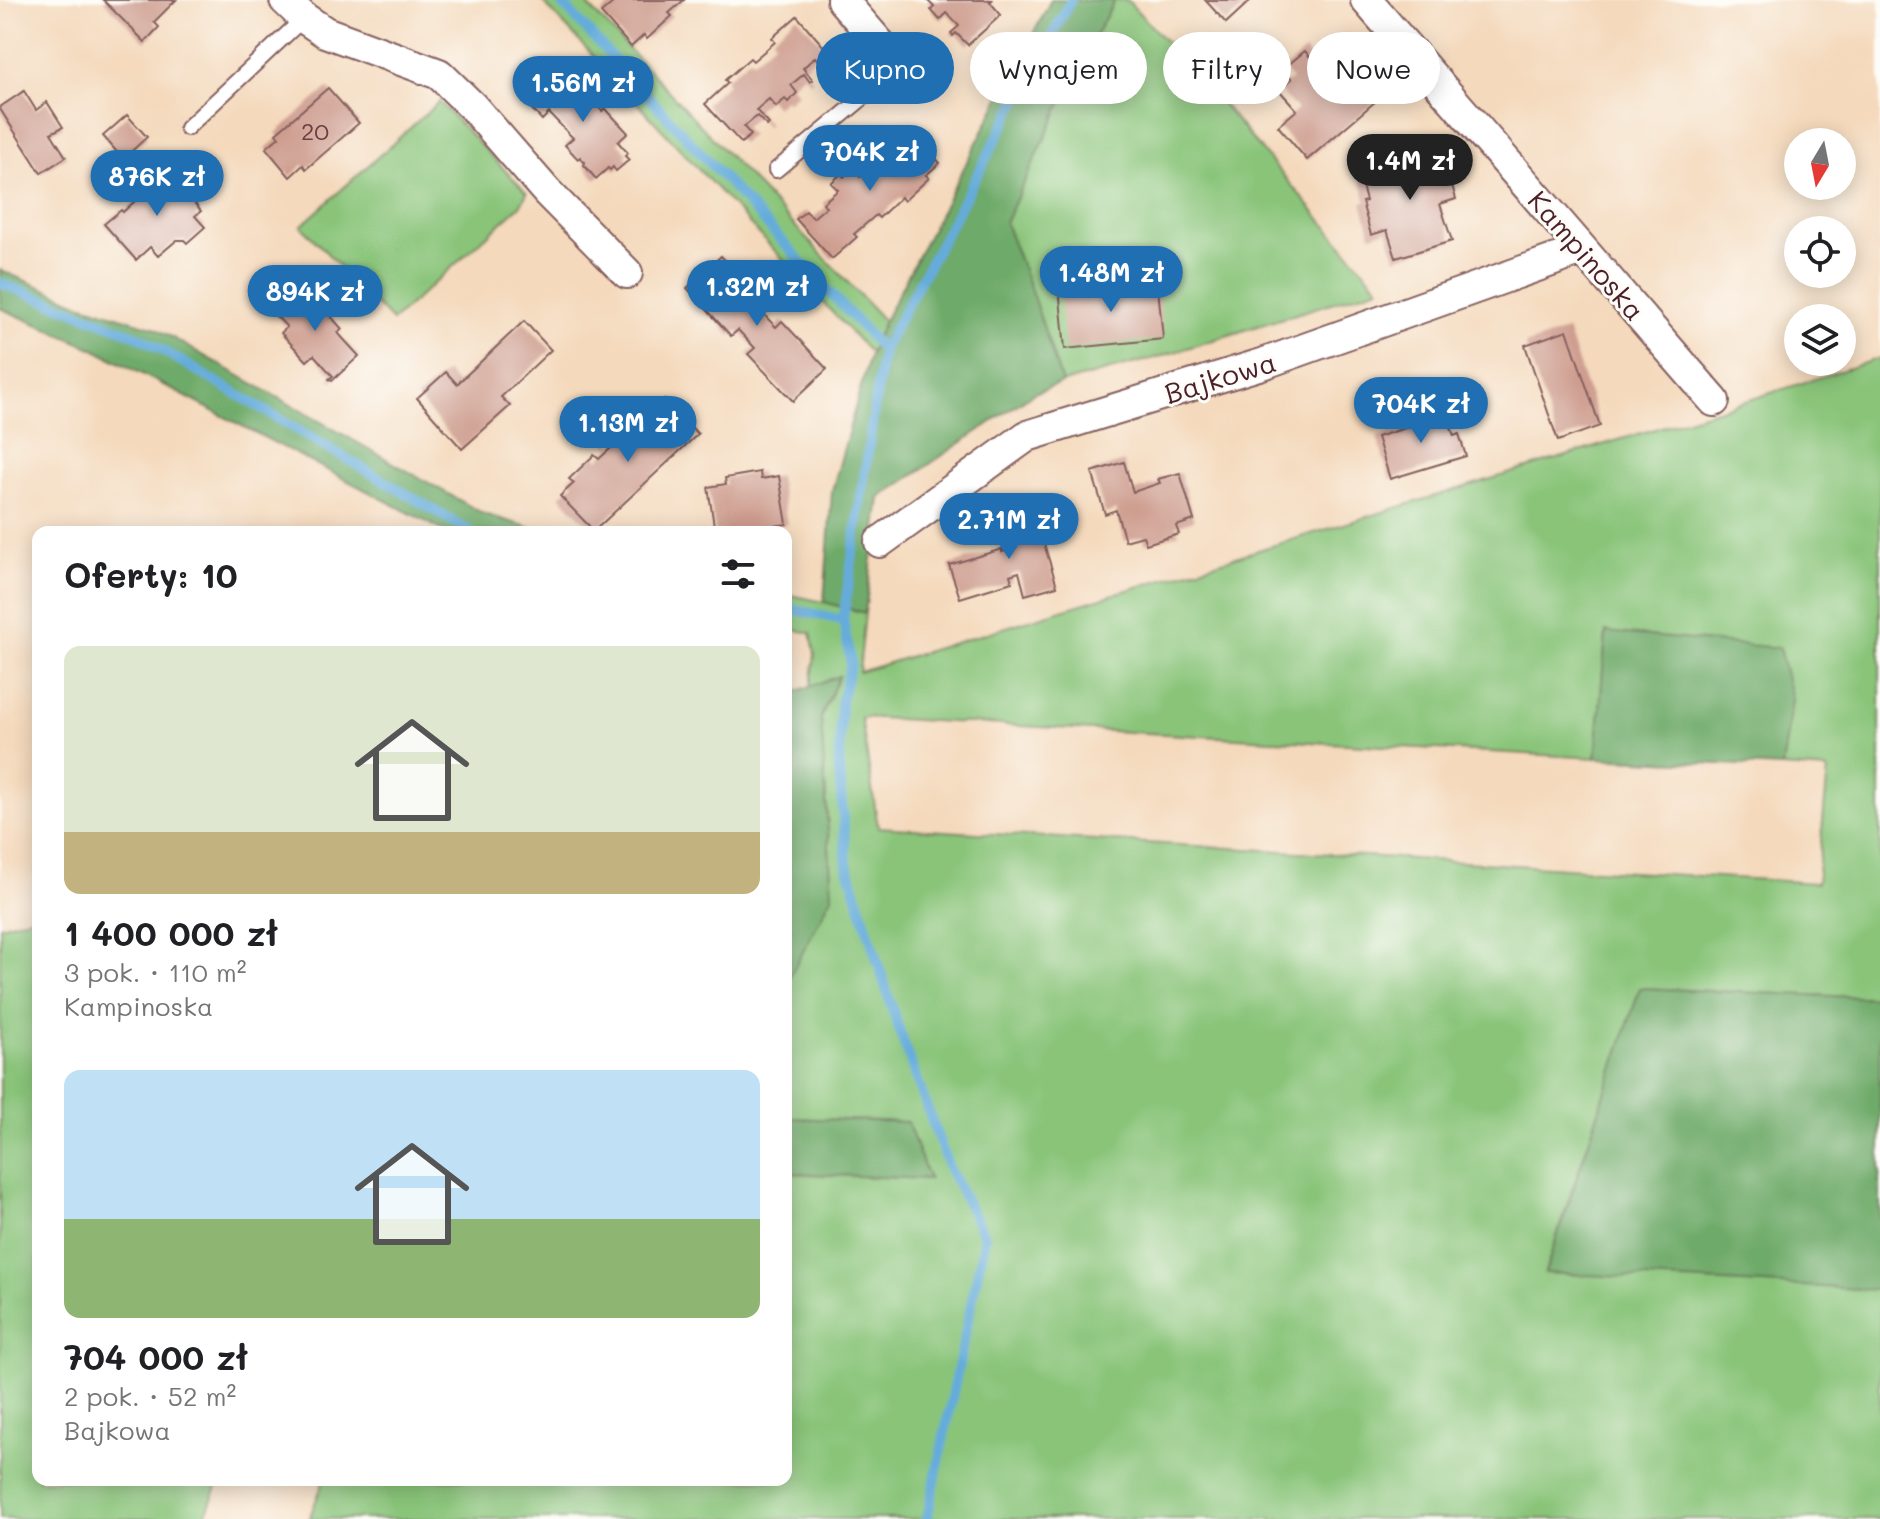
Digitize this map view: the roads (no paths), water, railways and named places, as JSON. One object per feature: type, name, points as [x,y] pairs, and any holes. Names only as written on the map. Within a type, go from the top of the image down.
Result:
[{"type":"street","points":[[842,0],[870,32]]},
{"type":"street","name":"Kampinoska","points":[[1366,0],[1714,401]]},
{"type":"street","points":[[295,9],[325,32],[439,74],[473,107],[547,192],[627,273]]},
{"type":"street","name":"Bajkowa","points":[[880,542],[1027,436],[1265,363],[1582,250]]},
{"type":"lane","points":[[187,128],[295,9]]},
{"type":"lane","points":[[776,170],[855,104]]},
{"type":"waterway","points":[[559,0],[883,350]]},
{"type":"waterway","points":[[927,1519],[985,1237],[950,1171],[899,1030],[847,864],[839,768],[841,701],[851,663],[843,620],[883,350],[1071,0]]},
{"type":"waterway","points":[[0,283],[138,336],[461,526]]},
{"type":"waterway","points":[[792,609],[843,620]]}]
